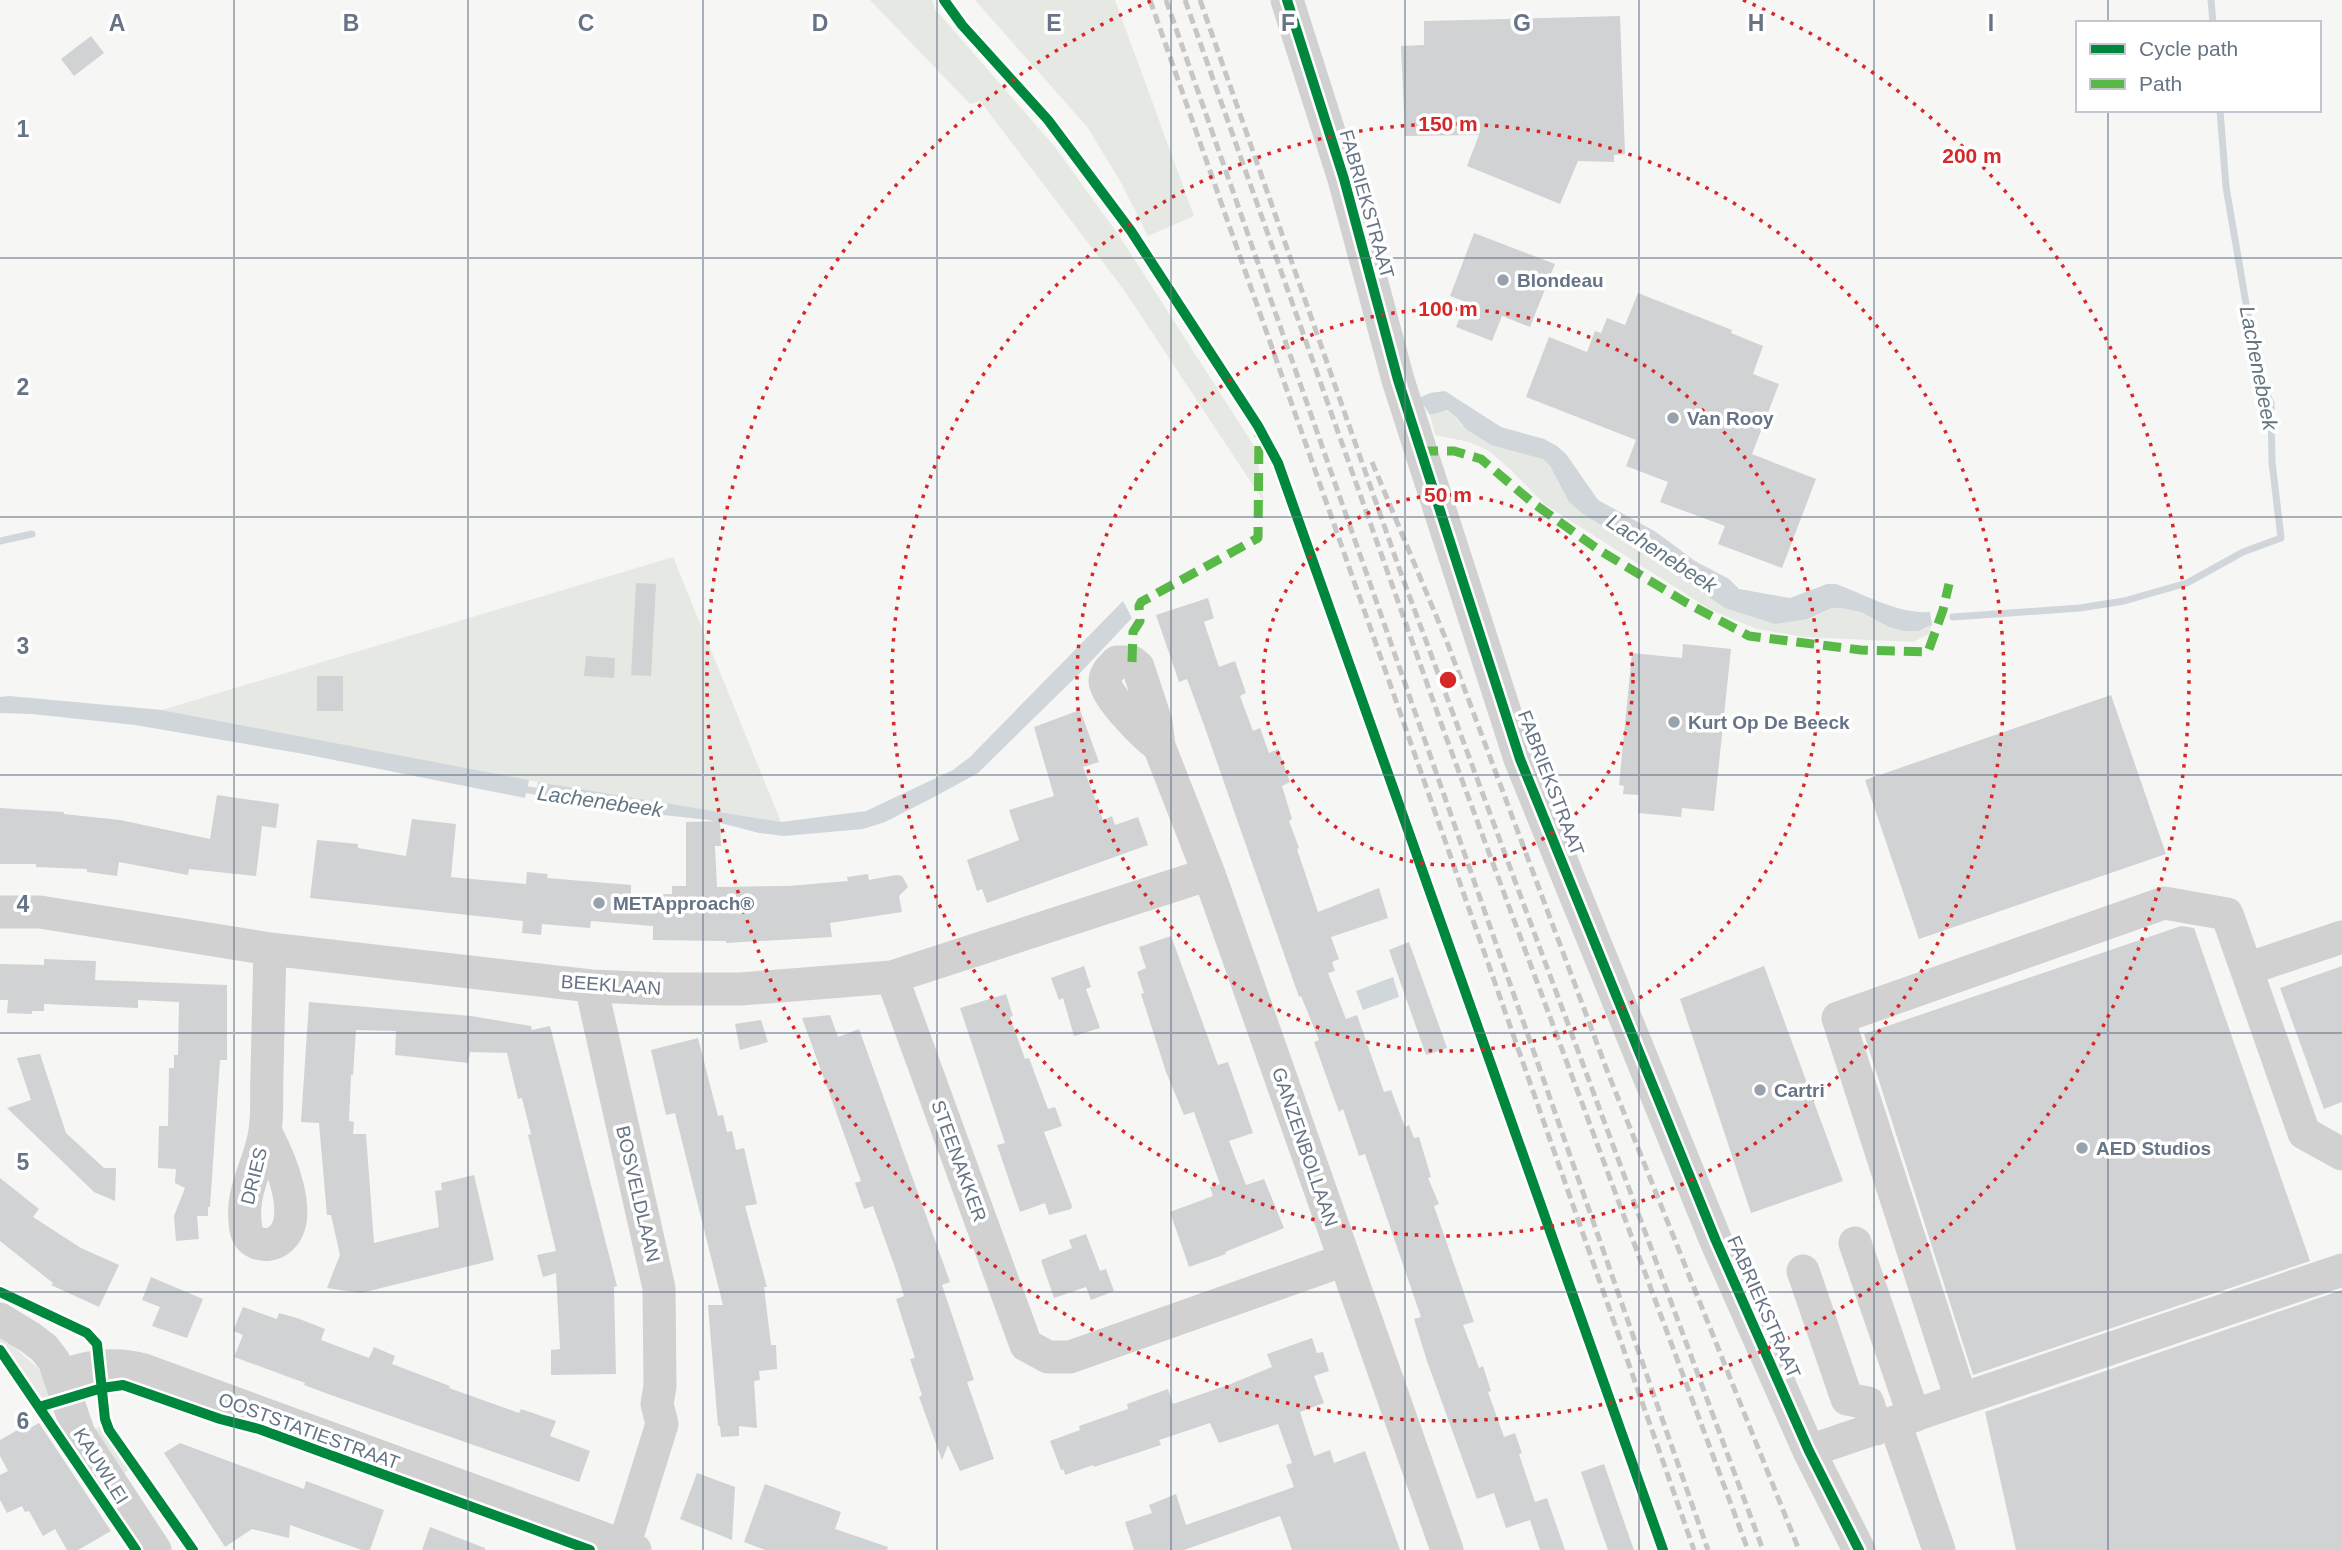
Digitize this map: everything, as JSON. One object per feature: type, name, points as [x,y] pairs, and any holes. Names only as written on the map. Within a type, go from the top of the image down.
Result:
[{"type":"street","name":"FABRIEKSTRAAT","points":[[1287,0],[1344,179],[1398,380],[1520,759],[1716,1241],[1809,1451],[1859,1550]]},
{"type":"street","name":"GANZENBOLLAAN","points":[[1159,746],[1209,874],[1447,1550]]},
{"type":"street","name":"BEEKLAAN","points":[[0,912],[40,912],[270,949],[591,986],[741,989],[892,978],[1209,874]]},
{"type":"street","points":[[1961,1399],[1838,1018],[2164,903],[2227,914],[2305,1133],[2342,1154]]},
{"type":"street","points":[[2247,969],[2342,937]]},
{"type":"street","name":"DRIES","points":[[265,1131],[270,949]]},
{"type":"street","name":"STEENAKKER","points":[[892,978],[1026,1345],[1048,1357],[1070,1357],[1344,1260]]},
{"type":"street","name":"BOSVELDLAAN","points":[[591,986],[659,1288],[660,1386],[657,1404],[643,1419],[620,1545]]},
{"type":"street","points":[[1855,1243],[1895,1423],[1939,1550]]},
{"type":"street","points":[[1809,1451],[2342,1270]]},
{"type":"street","points":[[1803,1271],[1847,1399],[1868,1403],[1895,1423]]},
{"type":"street","points":[[0,1319],[44,1348],[54,1361],[60,1376]]},
{"type":"street","name":"OOSTSTATIESTRAAT","points":[[60,1376],[80,1369],[108,1365],[144,1370],[620,1545]]},
{"type":"street","name":"KAUWLEI","points":[[60,1376],[79,1434],[155,1550]]},
{"type":"shaded area","points":[[870,0],[932,0],[935,9],[1055,147],[1120,237],[1256,449],[1264,502],[1124,290],[980,101],[970,104]]},
{"type":"shaded area","points":[[975,0],[1115,0],[1194,216],[1148,236],[1120,181],[1088,128]]},
{"type":"shaded area","points":[[1442,410],[1451,413],[1465,428],[1477,435],[1543,459],[1550,466],[1569,502],[1583,514],[1692,586],[1808,620],[1832,608],[1841,608],[1861,612],[1889,627],[1925,629],[1932,625],[1929,634],[1913,642],[1804,637],[1757,629],[1711,610],[1544,504],[1489,451],[1469,442],[1435,435],[1430,415]]},
{"type":"shaded area","points":[[673,557],[781,822],[538,782],[162,710]]},
{"type":"shaded area","points":[[0,1335],[38,1368],[53,1399],[43,1400],[32,1389],[0,1345]]},
{"type":"shaded area","points":[[102,1425],[130,1469],[121,1475],[93,1431]]},
{"type":"water","points":[[1445,391],[1501,427],[1544,439],[1557,446],[1566,454],[1598,500],[1656,532],[1695,561],[1729,579],[1739,589],[1790,598],[1827,584],[1836,584],[1894,607],[1930,612],[1932,625],[1918,631],[1904,631],[1889,627],[1861,612],[1841,608],[1832,608],[1808,619],[1775,624],[1725,608],[1583,514],[1569,502],[1550,466],[1543,459],[1491,445],[1466,429],[1447,410],[1430,415],[1419,398]]},
{"type":"water","points":[[1123,601],[1132,618],[978,773],[885,822],[863,829],[784,836],[759,833],[709,820],[534,801],[538,782],[781,822],[866,811],[953,770],[970,757]]},
{"type":"water","points":[[0,697],[162,710],[529,780],[525,798],[304,754],[135,725],[0,713]]},
{"type":"water","points":[[1393,977],[1399,997],[1363,1010],[1356,991]]},
{"type":"building","points":[[1620,16],[1625,154],[1614,155],[1614,162],[1578,161],[1560,204],[1467,166],[1479,135],[1405,136],[1401,46],[1424,45],[1424,21]]},
{"type":"building","points":[[91,36],[104,53],[74,76],[61,59]]},
{"type":"building","name":"Blondeau","points":[[1474,233],[1555,264],[1530,327],[1502,316],[1492,341],[1456,327],[1466,302],[1450,296]]},
{"type":"building","name":"Van Rooy","points":[[1638,293],[1732,330],[1731,333],[1763,346],[1753,374],[1779,384],[1752,454],[1816,479],[1782,568],[1718,544],[1725,526],[1660,502],[1668,482],[1626,466],[1636,440],[1526,397],[1549,337],[1587,352],[1595,331],[1601,333],[1607,318],[1625,325]]},
{"type":"building","points":[[636,583],[656,584],[651,676],[631,675]]},
{"type":"building","points":[[1208,598],[1214,618],[1204,622],[1219,667],[1235,661],[1246,693],[1240,696],[1253,731],[1260,728],[1269,753],[1278,749],[1290,782],[1282,786],[1292,819],[1289,821],[1318,912],[1379,888],[1388,918],[1331,937],[1339,959],[1332,962],[1335,971],[1328,973],[1346,1019],[1357,1015],[1384,1092],[1391,1090],[1405,1127],[1409,1125],[1414,1138],[1419,1137],[1431,1177],[1428,1178],[1439,1204],[1434,1206],[1474,1322],[1463,1325],[1479,1368],[1483,1366],[1491,1391],[1488,1392],[1504,1437],[1515,1433],[1535,1502],[1547,1498],[1565,1550],[1540,1550],[1530,1520],[1506,1528],[1494,1493],[1477,1499],[1427,1361],[1414,1319],[1421,1317],[1365,1154],[1359,1156],[1343,1109],[1339,1112],[1314,1042],[1319,1040],[1301,996],[1299,997],[1204,725],[1187,679],[1179,682],[1156,615]]},
{"type":"building","name":"Kurt Op De Beeck","points":[[1683,644],[1731,649],[1714,811],[1682,808],[1681,817],[1638,813],[1639,795],[1623,794],[1624,786],[1619,785],[1632,653],[1682,658]]},
{"type":"building","points":[[586,656],[615,658],[614,678],[584,676]]},
{"type":"building","points":[[317,676],[343,676],[343,711],[317,711]]},
{"type":"building","points":[[2111,695],[2166,854],[1919,939],[1865,780]]},
{"type":"building","points":[[1080,710],[1099,762],[1083,767],[1103,820],[1112,816],[1115,825],[1138,817],[1148,845],[987,903],[982,889],[977,891],[967,860],[1019,840],[1009,810],[1054,796],[1034,727]]},
{"type":"building","points":[[217,795],[279,804],[276,828],[262,826],[256,876],[189,869],[188,875],[119,862],[117,876],[87,872],[87,869],[0,864],[0,808],[64,812],[120,820],[210,839]]},
{"type":"building","points":[[412,819],[456,824],[451,877],[526,884],[527,872],[548,874],[547,878],[631,885],[631,895],[672,894],[672,886],[686,886],[686,822],[720,821],[721,846],[715,846],[717,887],[788,886],[848,881],[847,877],[868,874],[869,880],[902,876],[908,887],[899,896],[902,912],[830,923],[832,937],[726,943],[653,940],[653,926],[591,921],[590,928],[542,924],[541,935],[522,933],[523,921],[310,898],[317,840],[358,844],[358,848],[406,856]]},
{"type":"building","name":"AED Studios","points":[[2181,926],[2194,928],[2310,1261],[1973,1375],[1864,1034]]},
{"type":"building","points":[[1171,936],[1218,1065],[1228,1062],[1253,1133],[1229,1141],[1246,1185],[1264,1179],[1284,1228],[1189,1267],[1170,1212],[1213,1196],[1210,1187],[1220,1184],[1194,1112],[1184,1115],[1166,1072],[1141,994],[1144,993],[1137,972],[1146,968],[1139,947]]},
{"type":"building","points":[[1409,942],[1447,1048],[1426,1055],[1389,950]]},
{"type":"building","points":[[44,959],[96,961],[95,980],[227,985],[227,1060],[220,1060],[210,1207],[208,1216],[197,1216],[199,1239],[176,1241],[174,1216],[185,1188],[175,1183],[176,1169],[158,1168],[159,1126],[168,1126],[169,1068],[174,1068],[174,1055],[178,1055],[179,1002],[138,1000],[138,1008],[44,1004],[44,1011],[32,1011],[32,1014],[7,1013],[8,1000],[0,1000],[0,964],[44,965]]},
{"type":"building","points":[[1084,966],[1091,987],[1086,989],[1100,1028],[1074,1036],[1063,998],[1059,1000],[1051,978]]},
{"type":"building","name":"Cartri","points":[[1764,966],[1843,1181],[1751,1213],[1680,999]]},
{"type":"building","points":[[2342,966],[2342,1102],[2324,1109],[2280,988]]},
{"type":"building","points":[[1006,994],[1013,1016],[1010,1017],[1025,1059],[1029,1058],[1048,1109],[1055,1107],[1062,1126],[1044,1132],[1072,1206],[1071,1209],[1049,1215],[1045,1203],[1020,1212],[997,1145],[1005,1143],[960,1008]]},
{"type":"building","points":[[309,1002],[471,1016],[531,1026],[532,1030],[550,1026],[617,1286],[614,1287],[616,1374],[551,1375],[551,1350],[560,1349],[556,1273],[543,1277],[537,1255],[556,1251],[528,1135],[531,1134],[522,1098],[518,1099],[507,1053],[470,1052],[468,1063],[395,1055],[396,1031],[356,1030],[349,1121],[354,1122],[353,1134],[366,1134],[374,1243],[439,1227],[435,1191],[442,1190],[441,1183],[474,1175],[494,1260],[361,1293],[327,1288],[340,1255],[331,1215],[327,1215],[319,1123],[301,1122]]},
{"type":"building","points":[[830,1015],[838,1037],[859,1029],[950,1282],[942,1285],[974,1380],[967,1382],[994,1459],[960,1471],[948,1445],[942,1460],[919,1397],[922,1395],[910,1359],[915,1358],[896,1299],[904,1296],[898,1276],[873,1206],[864,1209],[855,1183],[861,1181],[802,1018]]},
{"type":"building","points":[[761,1020],[768,1042],[740,1050],[735,1024]]},
{"type":"building","points":[[698,1038],[718,1116],[723,1115],[727,1132],[732,1131],[736,1150],[744,1148],[757,1204],[745,1206],[767,1287],[764,1287],[771,1345],[776,1345],[777,1369],[759,1371],[760,1380],[754,1381],[757,1428],[739,1426],[739,1436],[721,1437],[718,1426],[708,1305],[723,1305],[675,1113],[666,1115],[651,1050]]},
{"type":"building","points":[[40,1054],[66,1133],[104,1168],[116,1168],[115,1201],[94,1192],[7,1108],[31,1100],[17,1058]]},
{"type":"building","points":[[0,1178],[39,1209],[33,1217],[81,1248],[119,1265],[99,1307],[51,1285],[53,1283],[0,1241]]},
{"type":"building","points":[[1086,1234],[1100,1271],[1106,1269],[1114,1291],[1091,1300],[1086,1287],[1054,1298],[1041,1260],[1072,1248],[1069,1240]]},
{"type":"building","points":[[151,1277],[203,1299],[187,1338],[152,1326],[160,1307],[142,1300]]},
{"type":"building","points":[[2342,1290],[2342,1550],[2016,1550],[1985,1412]]},
{"type":"building","points":[[243,1307],[277,1319],[279,1313],[297,1318],[325,1329],[321,1340],[369,1358],[374,1347],[395,1356],[392,1364],[450,1386],[449,1388],[519,1413],[521,1409],[556,1421],[550,1436],[590,1451],[579,1482],[328,1394],[234,1357],[243,1335],[233,1331]]},
{"type":"building","points":[[1312,1338],[1317,1353],[1323,1352],[1329,1371],[1314,1376],[1324,1403],[1300,1412],[1314,1456],[1330,1450],[1334,1463],[1365,1451],[1400,1550],[1292,1550],[1280,1516],[1184,1550],[1134,1550],[1125,1522],[1152,1513],[1149,1505],[1176,1494],[1186,1525],[1294,1487],[1286,1465],[1292,1463],[1278,1424],[1219,1443],[1210,1423],[1159,1440],[1161,1445],[1094,1467],[1093,1465],[1065,1475],[1064,1470],[1061,1470],[1050,1441],[1080,1430],[1079,1426],[1128,1409],[1127,1404],[1168,1389],[1173,1404],[1228,1385],[1272,1367],[1267,1354]]},
{"type":"building","points":[[39,1423],[111,1531],[78,1550],[67,1550],[55,1529],[43,1536],[29,1511],[25,1512],[22,1506],[7,1513],[0,1500],[0,1475],[8,1471],[0,1456],[0,1440],[21,1428],[23,1432]]},
{"type":"building","points":[[180,1443],[304,1489],[306,1481],[384,1510],[370,1550],[362,1550],[290,1525],[289,1538],[252,1529],[225,1547],[164,1453]]},
{"type":"building","points":[[1604,1464],[1634,1550],[1608,1550],[1599,1525],[1581,1472]]},
{"type":"building","points":[[697,1473],[735,1487],[732,1540],[680,1519]]},
{"type":"building","points":[[765,1484],[841,1512],[835,1529],[888,1547],[887,1550],[765,1550],[744,1542]]},
{"type":"building","points":[[430,1527],[485,1548],[485,1550],[422,1550]]},
{"type":"waterway","name":"Lachenebeek","points":[[2211,0],[2213,21]]},
{"type":"waterway","name":"Lachenebeek","points":[[1953,617],[2080,608],[2124,601],[2187,583],[2243,552],[2281,538],[2272,462],[2271,403],[2259,379],[2226,187],[2220,112]]},
{"type":"waterway","points":[[0,541],[32,534]]},
{"type":"waterway","name":"Lachenebeek","points":[[518,788],[545,793]]},
{"type":"railway","points":[[1150,0],[1694,1550]]},
{"type":"railway","points":[[1166,0],[1708,1550]]},
{"type":"railway","points":[[1185,0],[1446,737],[1748,1550]]},
{"type":"railway","points":[[1200,0],[1399,568],[1763,1550]]},
{"type":"railway","points":[[1372,462],[1447,642],[1608,1073],[1799,1550]]},
{"type":"marked path","points":[[1132,662],[1133,632],[1140,621],[1141,602],[1258,538],[1259,433]]},
{"type":"marked path","points":[[1420,451],[1454,451],[1481,459],[1533,503],[1599,550],[1685,602],[1749,636],[1861,650],[1928,652],[1949,584]]},
{"type":"cycle path","points":[[944,0],[962,25],[1048,120],[1131,231],[1258,426],[1278,463],[1663,1550]]},
{"type":"cycle path","points":[[1287,0],[1344,179],[1398,380],[1520,759],[1716,1241],[1809,1451],[1859,1550]]},
{"type":"cycle path","points":[[0,1292],[87,1333],[97,1344],[105,1419],[109,1430],[193,1550]]},
{"type":"cycle path","points":[[0,1350],[136,1550]]},
{"type":"cycle path","points":[[39,1407],[102,1388],[123,1385],[220,1419],[259,1429],[590,1550]]},
{"type":"place","name":"Blondeau","points":[[1503,280]]},
{"type":"place","name":"Van Rooy","points":[[1673,418]]},
{"type":"place","name":"Kurt Op De Beeck","points":[[1674,722]]},
{"type":"place","name":"METApproach®","points":[[599,903]]},
{"type":"place","name":"Cartri","points":[[1760,1090]]},
{"type":"place","name":"AED Studios","points":[[2082,1148]]}]
